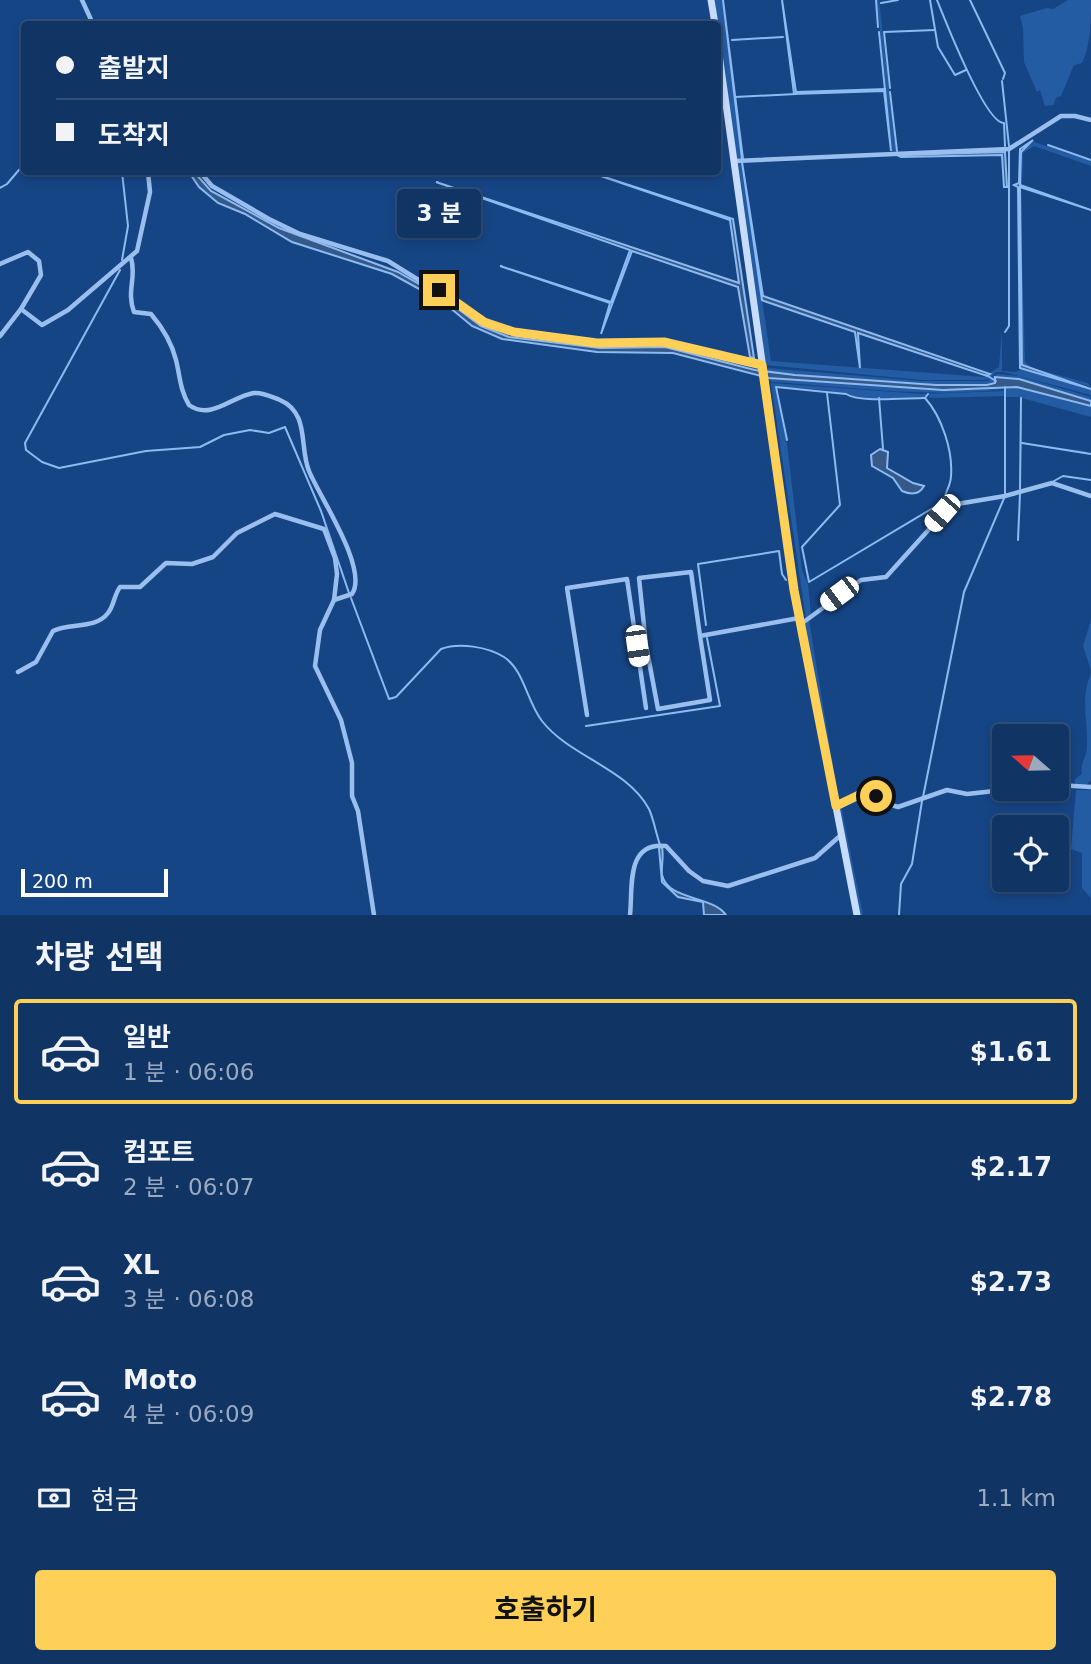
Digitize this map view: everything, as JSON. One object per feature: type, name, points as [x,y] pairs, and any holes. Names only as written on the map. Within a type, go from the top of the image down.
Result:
[{"type":"main road","points":[[711,0],[714,21]]},
{"type":"main road","points":[[721,70],[800,621],[858,915]]},
{"type":"street","points":[[82,0],[92,21]]},
{"type":"street","points":[[733,161],[1009,149],[1061,116],[1091,120]]},
{"type":"street","points":[[21,309],[42,325],[68,310],[131,258],[141,237],[150,192],[148,175]]},
{"type":"street","points":[[203,175],[212,186],[300,234],[388,261],[491,325],[525,334],[597,343],[664,342],[763,367]]},
{"type":"street","points":[[0,264],[27,253],[39,261],[41,275],[21,309],[0,336]]},
{"type":"street","points":[[131,258],[134,270],[129,293],[134,312],[151,314],[161,329],[175,356],[179,383],[189,405],[207,411],[258,393],[283,402],[297,418],[303,432],[309,472],[342,529],[355,585],[352,594],[334,600]]},
{"type":"street","points":[[700,636],[800,621],[861,580],[886,577],[951,505],[1005,496],[1052,483],[1091,496]]},
{"type":"street","points":[[18,672],[36,662],[53,631],[68,625],[96,622],[104,618],[120,587],[140,587],[166,563],[192,565],[213,556],[237,533],[275,514],[324,529],[337,564],[334,600],[320,630],[315,666],[339,714],[352,763],[352,796],[358,811],[374,915]]},
{"type":"street","points":[[689,570],[710,700],[658,709],[646,645],[641,598],[639,582],[642,577],[689,570]]},
{"type":"street","points":[[587,715],[567,588],[627,579],[646,708]]},
{"type":"street","points":[[631,600],[641,598]]},
{"type":"street","points":[[637,646],[646,645]]},
{"type":"street","points":[[644,692],[654,691]]},
{"type":"street","points":[[1069,786],[1091,788]]},
{"type":"street","points":[[836,806],[861,794],[876,796],[898,807],[947,790],[967,794],[992,791]]},
{"type":"street","points":[[630,915],[633,867],[639,854],[645,850],[666,846],[689,871],[704,881],[728,886],[760,873],[815,858],[842,835]]},
{"type":"shaded area","points":[[715,0],[723,0],[742,159],[736,159],[721,45],[721,21],[718,21]]},
{"type":"shaded area","points":[[723,0],[743,159],[742,159]]},
{"type":"shaded area","points":[[782,0],[796,92],[885,89],[891,151],[884,91],[794,94]]},
{"type":"shaded area","points":[[879,0],[896,151],[892,151]]},
{"type":"shaded area","points":[[1068,0],[1091,0],[1087,48],[1082,63],[1074,65],[1061,96],[1056,98],[1053,105],[1045,106],[1040,90],[1037,92],[1024,62],[1020,16],[1047,8],[1053,9]]},
{"type":"shaded area","points":[[1033,140],[1021,152],[1020,185],[1091,210],[1020,187],[1022,365],[1091,389],[1020,368],[1018,187],[1014,185],[1019,183],[1020,149]]},
{"type":"shaded area","points":[[1034,142],[1091,161],[1091,166],[1034,146],[1023,153],[1020,185],[1021,152]]},
{"type":"shaded area","points":[[1005,152],[1007,187],[1004,187],[1002,155],[897,155]]},
{"type":"shaded area","points":[[738,162],[742,162],[771,361],[984,377],[999,367],[1002,331],[1002,371],[1016,372],[1022,369],[1091,389],[1091,395],[1004,372],[996,372],[989,379],[982,380],[922,380],[766,365]]},
{"type":"shaded area","points":[[742,162],[763,296],[990,374],[987,376],[858,333],[860,368],[855,332],[762,300]]},
{"type":"shaded area","points":[[191,175],[197,175],[211,191],[279,228],[398,272],[445,299],[481,326],[509,337],[600,348],[665,347],[755,370],[795,375],[936,385],[987,385],[995,383],[995,377],[1019,379],[1091,401],[1091,406],[1017,387],[943,390],[769,378],[673,353],[597,352],[502,339],[472,326],[443,302],[392,274],[292,242],[245,214],[218,203],[199,187]]},
{"type":"shaded area","points":[[598,175],[733,219],[754,358],[750,357],[738,287],[632,251],[601,334],[610,303],[500,266],[611,302],[630,250],[436,182],[739,283],[730,220]]},
{"type":"shaded area","points":[[1020,187],[1025,362],[1032,368],[1088,383],[1091,387],[1022,365]]},
{"type":"shaded area","points":[[767,368],[922,381],[987,381],[997,374],[1018,376],[1091,397],[1091,401],[1020,379],[996,377],[995,383],[987,385],[905,384],[768,371]]},
{"type":"shaded area","points":[[769,378],[943,390],[1003,389],[945,393],[887,391],[771,382]]},
{"type":"shaded area","points":[[771,383],[922,394],[1004,391],[1004,396],[930,398],[928,394],[924,397],[866,399],[826,390],[775,387],[787,444],[802,570],[808,584],[811,613],[806,619]]},
{"type":"shaded area","points":[[1006,387],[1030,389],[1091,406],[1091,417],[1022,398],[1022,443],[1085,451],[1091,455],[1022,444],[1020,490],[1021,402],[1019,397],[1006,397]]},
{"type":"shaded area","points":[[880,449],[888,452],[887,468],[913,483],[924,486],[920,491],[902,491],[893,478],[872,466],[871,455]]},
{"type":"shaded area","points":[[809,620],[839,803],[805,625]]},
{"type":"shaded area","points":[[1091,620],[1091,670],[1083,646]]},
{"type":"shaded area","points":[[1091,673],[1091,780],[1085,786],[1075,785],[1075,779],[1082,774],[1087,750],[1085,700]]},
{"type":"shaded area","points":[[1076,790],[1091,790],[1091,898],[1082,888],[1082,853],[1071,849]]},
{"type":"shaded area","points":[[841,806],[863,915],[860,915]]},
{"type":"shaded area","points":[[662,847],[662,875],[666,883],[681,894],[711,904],[726,915],[704,915],[703,902],[678,897],[662,882],[659,848]]},
{"type":"waterway","points":[[876,0],[878,27]]},
{"type":"waterway","points":[[881,3],[898,0]]},
{"type":"waterway","points":[[930,0],[938,47],[955,75],[966,70]]},
{"type":"waterway","points":[[937,0],[977,90],[996,119],[1004,123],[1005,146]]},
{"type":"waterway","points":[[970,0],[1005,73],[1003,79]]},
{"type":"waterway","points":[[890,88],[884,32],[935,30]]},
{"type":"waterway","points":[[879,32],[885,90]]},
{"type":"waterway","points":[[732,40],[783,37]]},
{"type":"waterway","points":[[1002,81],[1009,146]]},
{"type":"waterway","points":[[890,92],[897,151]]},
{"type":"waterway","points":[[735,97],[796,94]]},
{"type":"waterway","points":[[1048,145],[1091,160]]},
{"type":"waterway","points":[[1005,332],[1009,326],[1009,151]]},
{"type":"waterway","points":[[0,188],[21,168]]},
{"type":"waterway","points":[[122,175],[128,226],[122,260]]},
{"type":"waterway","points":[[120,270],[25,443],[26,450],[42,462],[59,468],[146,451],[200,447],[224,435],[250,430],[269,433],[285,427],[321,511],[349,593]]},
{"type":"waterway","points":[[986,375],[996,381]]},
{"type":"waterway","points":[[787,440],[776,387],[872,399],[925,398]]},
{"type":"waterway","points":[[923,797],[964,592],[1005,496],[1005,387]]},
{"type":"waterway","points":[[827,393],[840,505],[802,547],[809,582],[943,502],[951,479],[950,456],[941,424],[925,398],[928,394]]},
{"type":"waterway","points":[[879,398],[883,449]]},
{"type":"waterway","points":[[1020,489],[1021,398]]},
{"type":"waterway","points":[[1022,443],[1091,454]]},
{"type":"waterway","points":[[1054,481],[1063,476],[1091,480]]},
{"type":"waterway","points":[[1018,540],[1020,494]]},
{"type":"waterway","points":[[706,625],[698,564],[779,551],[782,574],[786,580]]},
{"type":"waterway","points":[[351,598],[389,699],[396,697],[441,649],[473,647],[504,657],[521,678],[542,721],[567,744],[613,773],[639,795],[649,809],[660,845]]},
{"type":"waterway","points":[[586,726],[720,706],[707,638]]},
{"type":"waterway","points":[[899,915],[901,884],[912,864],[922,801]]},
{"type":"route","points":[[439,290],[484,322],[514,332],[597,343],[657,341],[762,365],[794,590],[836,806],[861,794],[876,796]]}]
